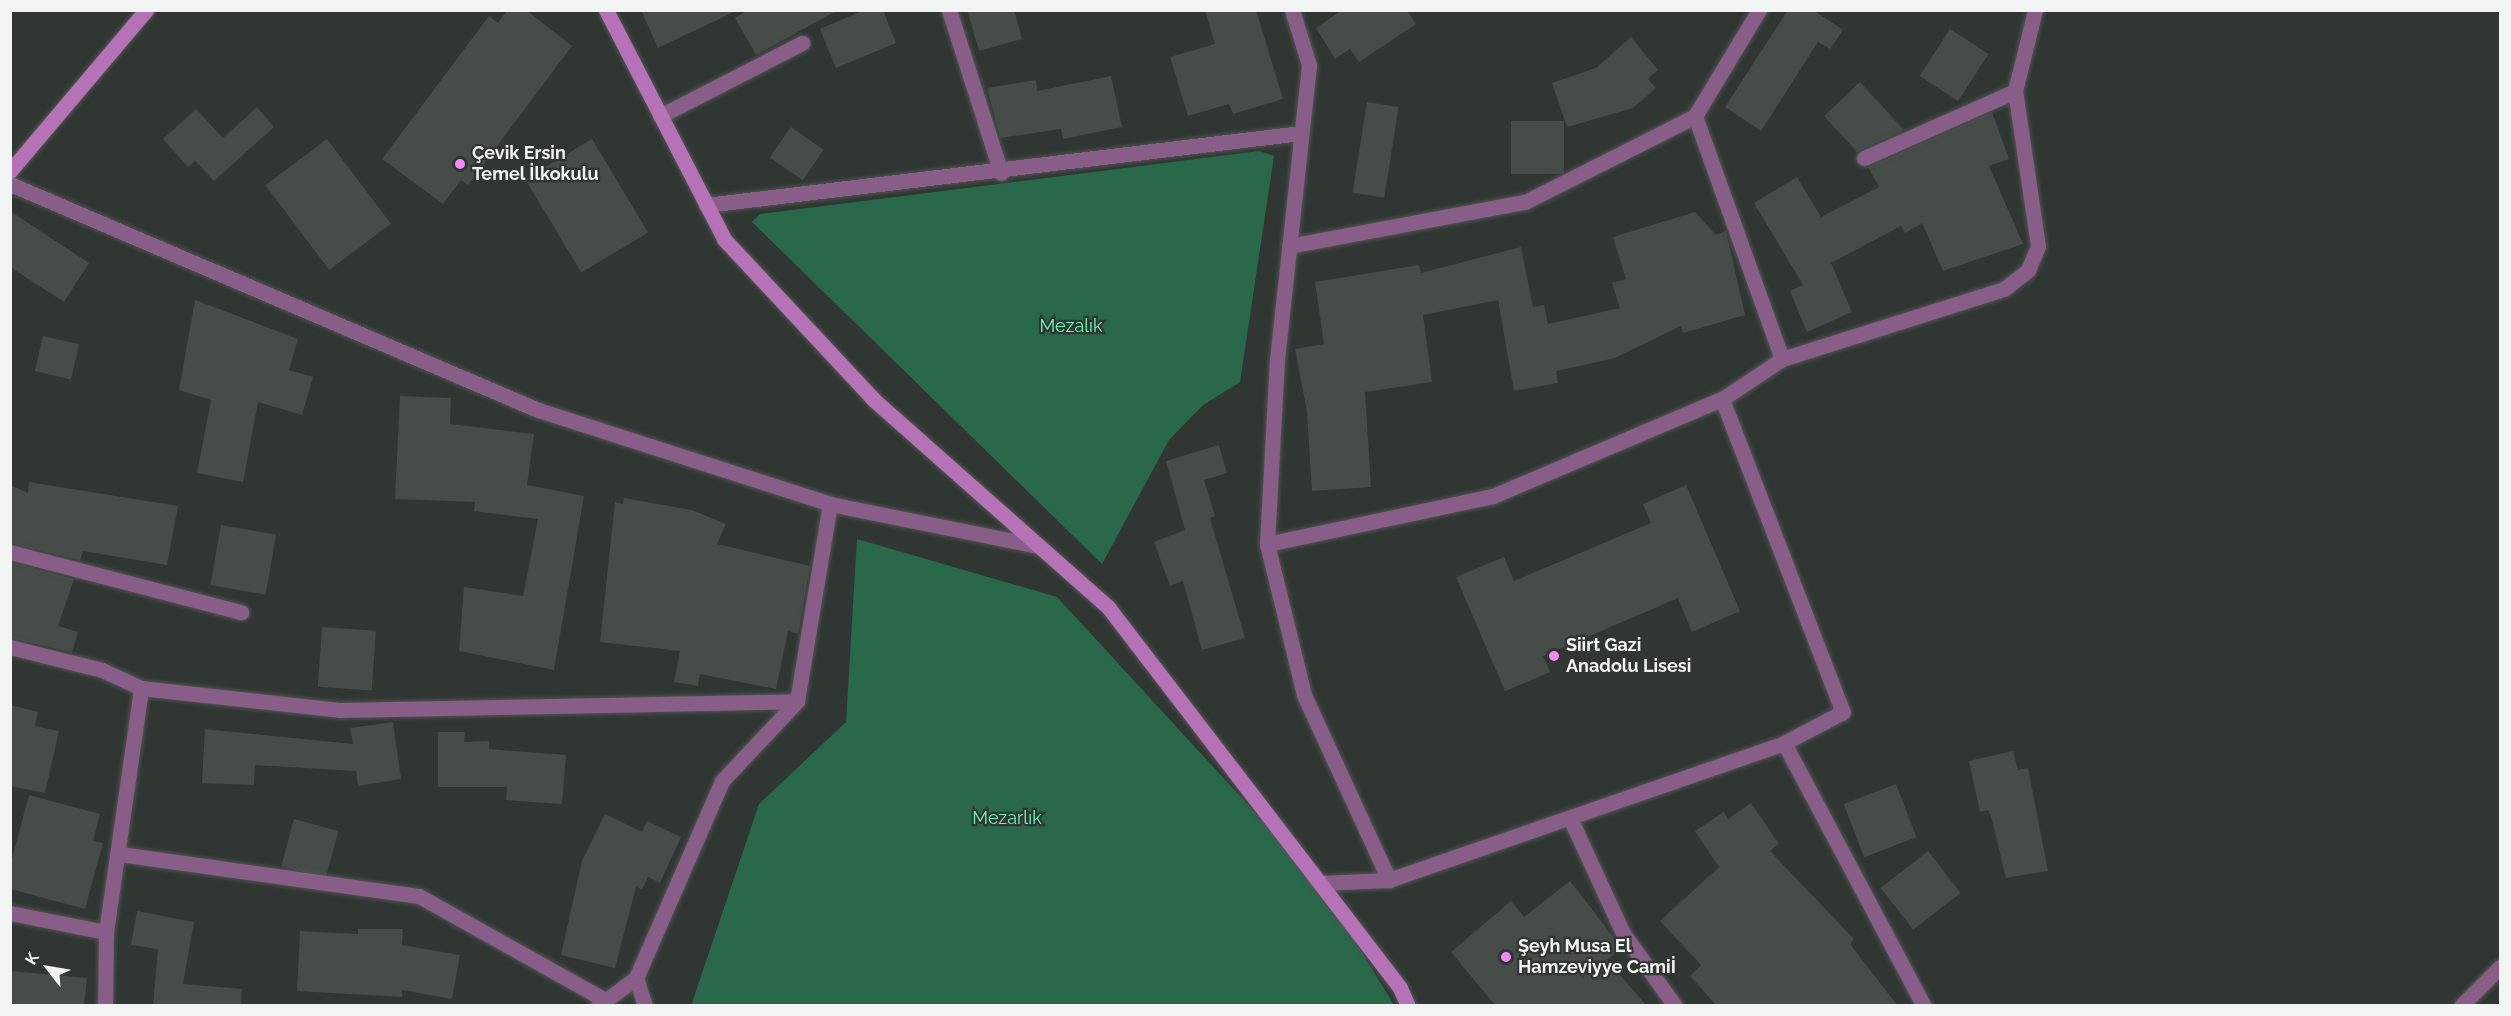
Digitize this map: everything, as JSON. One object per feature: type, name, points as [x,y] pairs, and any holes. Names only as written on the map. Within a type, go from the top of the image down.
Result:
[{"type":"street","points":[[10,171],[146,10]]},
{"type":"street","points":[[606,10],[724,238],[873,399],[1108,607],[1320,883],[1408,1005]]},
{"type":"street","points":[[949,10],[1001,173]]},
{"type":"street","points":[[1292,10],[1309,65],[1289,246],[1267,544],[1304,695],[1389,880]]},
{"type":"street","points":[[1289,246],[1525,202],[1695,116],[1759,10]]},
{"type":"street","points":[[1267,544],[1493,496],[1722,399],[1782,359],[2004,289],[2028,270],[2038,246],[2015,91],[2035,10]]},
{"type":"street","points":[[660,116],[802,43]]},
{"type":"street","points":[[1864,158],[2015,91]]},
{"type":"street","points":[[1695,116],[1782,359]]},
{"type":"street","points":[[706,205],[1001,173],[1301,133]]},
{"type":"street","points":[[10,184],[538,410],[830,504],[1039,546]]},
{"type":"street","points":[[1320,883],[1389,880],[1784,743],[1843,712],[1722,399]]},
{"type":"street","points":[[120,854],[419,896],[600,1002],[636,978],[722,781],[797,701],[830,504]]},
{"type":"street","points":[[10,552],[241,612]]},
{"type":"street","points":[[10,647],[102,670],[141,688],[339,710],[797,701]]},
{"type":"street","points":[[105,1005],[106,932],[120,854],[141,688]]},
{"type":"street","points":[[1784,743],[1924,1005]]},
{"type":"street","points":[[1570,818],[1623,933],[1676,1005]]},
{"type":"street","points":[[10,913],[106,932]]},
{"type":"street","points":[[2461,1005],[2500,967]]},
{"type":"street","points":[[636,978],[645,1005]]},
{"type":"green space","name":"Mezalık","points":[[1259,151],[1274,156],[1240,382],[1203,405],[1169,440],[1102,564],[752,222],[760,214]]},
{"type":"green space","name":"Mezarlık","points":[[857,539],[1057,597],[1320,883],[1394,1005],[691,1006],[759,804],[846,722]]},
{"type":"building","points":[[507,10],[526,10],[572,46],[468,185],[461,180],[443,204],[382,159],[489,16],[498,23]]},
{"type":"building","points":[[641,10],[738,10],[658,48]]},
{"type":"building","points":[[748,10],[838,10],[756,55],[735,18]]},
{"type":"building","points":[[864,10],[883,10],[896,43],[836,68],[820,29]]},
{"type":"building","points":[[967,10],[1014,10],[1022,39],[979,51]]},
{"type":"building","points":[[1205,10],[1256,10],[1283,99],[1233,114],[1229,104],[1188,116],[1170,57],[1215,44]]},
{"type":"building","points":[[1342,10],[1407,10],[1416,24],[1359,62],[1350,49],[1335,59],[1316,28]]},
{"type":"building","points":[[1788,10],[1813,10],[1843,30],[1830,49],[1818,42],[1761,131],[1725,107]]},
{"type":"building","points":[[1950,29],[1989,54],[1958,101],[1920,76]]},
{"type":"building","points":[[1631,37],[1658,70],[1648,79],[1656,88],[1633,108],[1567,127],[1552,83],[1596,68]]},
{"type":"building","points":[[1111,76],[1122,127],[1063,139],[1061,129],[1000,138],[987,88],[1036,80],[1037,91]]},
{"type":"building","points":[[1860,82],[1904,130],[1857,152],[1824,116]]},
{"type":"building","points":[[1367,102],[1399,107],[1384,198],[1353,193]]},
{"type":"building","points":[[257,107],[274,127],[214,181],[195,161],[188,167],[163,139],[196,109],[223,138]]},
{"type":"building","points":[[1992,112],[2009,159],[1989,166],[2023,244],[1943,271],[1922,223],[1905,233],[1901,226],[1831,263],[1852,312],[1807,332],[1790,291],[1803,285],[1754,203],[1797,177],[1821,217],[1879,187],[1868,167]]},
{"type":"building","points":[[1511,121],[1564,121],[1564,174],[1511,174]]},
{"type":"building","points":[[791,127],[824,150],[803,180],[770,157]]},
{"type":"building","points":[[327,139],[391,224],[329,270],[266,185]]},
{"type":"building","points":[[592,139],[648,232],[581,273],[525,179]]},
{"type":"building","points":[[10,211],[89,263],[64,302],[10,267]]},
{"type":"building","points":[[1695,212],[1716,235],[1726,231],[1745,315],[1683,333],[1681,326],[1615,358],[1556,371],[1558,383],[1514,391],[1498,300],[1423,315],[1432,382],[1365,392],[1371,487],[1312,491],[1307,412],[1295,349],[1324,344],[1315,282],[1419,265],[1421,273],[1521,247],[1533,307],[1544,305],[1548,324],[1620,308],[1612,283],[1626,279],[1613,237]]},
{"type":"building","points":[[195,300],[298,339],[289,370],[313,377],[302,415],[258,402],[243,482],[197,473],[211,400],[179,390]]},
{"type":"building","points":[[43,336],[79,344],[71,379],[35,371]]},
{"type":"building","points":[[400,396],[451,398],[450,424],[534,434],[527,485],[584,496],[554,670],[459,651],[464,587],[523,596],[538,519],[474,511],[475,502],[395,499]]},
{"type":"building","points":[[1219,445],[1227,473],[1204,480],[1215,516],[1210,518],[1245,638],[1202,650],[1183,581],[1170,586],[1154,542],[1185,530],[1166,461]]},
{"type":"building","points":[[29,482],[178,506],[167,565],[83,551],[80,560],[10,543],[10,485],[28,493]]},
{"type":"building","points":[[1686,485],[1740,611],[1692,632],[1678,598],[1543,656],[1550,672],[1505,691],[1456,577],[1504,557],[1514,581],[1651,523],[1643,504]]},
{"type":"building","points":[[624,498],[692,510],[726,524],[717,544],[810,566],[798,634],[788,631],[776,689],[700,674],[698,686],[674,682],[680,651],[600,642],[615,502],[623,504]]},
{"type":"building","points":[[221,525],[276,535],[266,595],[210,585]]},
{"type":"building","points":[[10,562],[74,579],[58,626],[78,632],[72,652],[10,638]]},
{"type":"building","points":[[322,627],[376,631],[372,691],[318,687]]},
{"type":"building","points":[[10,705],[38,712],[35,726],[59,731],[45,793],[10,786]]},
{"type":"building","points":[[393,722],[401,779],[358,786],[356,771],[255,765],[254,785],[202,783],[205,729],[353,744],[350,728]]},
{"type":"building","points":[[438,732],[465,732],[464,742],[489,741],[489,749],[566,755],[562,804],[506,800],[507,787],[438,787]]},
{"type":"building","points":[[2013,751],[2018,770],[2028,768],[2048,871],[2006,878],[1991,816],[1988,810],[1980,812],[1969,761]]},
{"type":"building","points":[[1896,784],[1916,837],[1864,857],[1844,804]]},
{"type":"building","points":[[29,795],[100,814],[93,841],[103,843],[85,909],[10,889],[10,866]]},
{"type":"building","points":[[1751,803],[1779,844],[1770,851],[1854,939],[1850,944],[1897,1005],[1716,1005],[1690,976],[1701,965],[1660,921],[1719,867],[1695,831],[1724,812],[1728,819]]},
{"type":"building","points":[[605,814],[642,832],[647,821],[681,837],[660,883],[648,877],[642,889],[636,887],[615,968],[561,955],[582,861]]},
{"type":"building","points":[[294,819],[338,831],[326,878],[281,866]]},
{"type":"building","points":[[1928,851],[1961,893],[1913,930],[1881,888]]},
{"type":"building","points":[[1570,881],[1622,948],[1607,960],[1646,1005],[1495,1005],[1451,952],[1511,901],[1524,917]]},
{"type":"building","points":[[137,911],[194,922],[183,984],[242,989],[241,1005],[153,1005],[158,949],[131,945]]},
{"type":"building","points":[[358,929],[403,929],[402,945],[460,955],[452,999],[402,990],[402,997],[297,991],[300,931],[358,934]]},
{"type":"building","points":[[10,971],[87,978],[84,1005],[10,1005]]},
{"type":"place","name":"Çevik Ersin Temel İlkokulu","points":[[460,164]]},
{"type":"place","name":"Siirt Gazi Anadolu Lisesi","points":[[1554,656]]},
{"type":"place","name":"Şeyh Musa El Hamzeviyye Camiİ","points":[[1506,957]]}]
